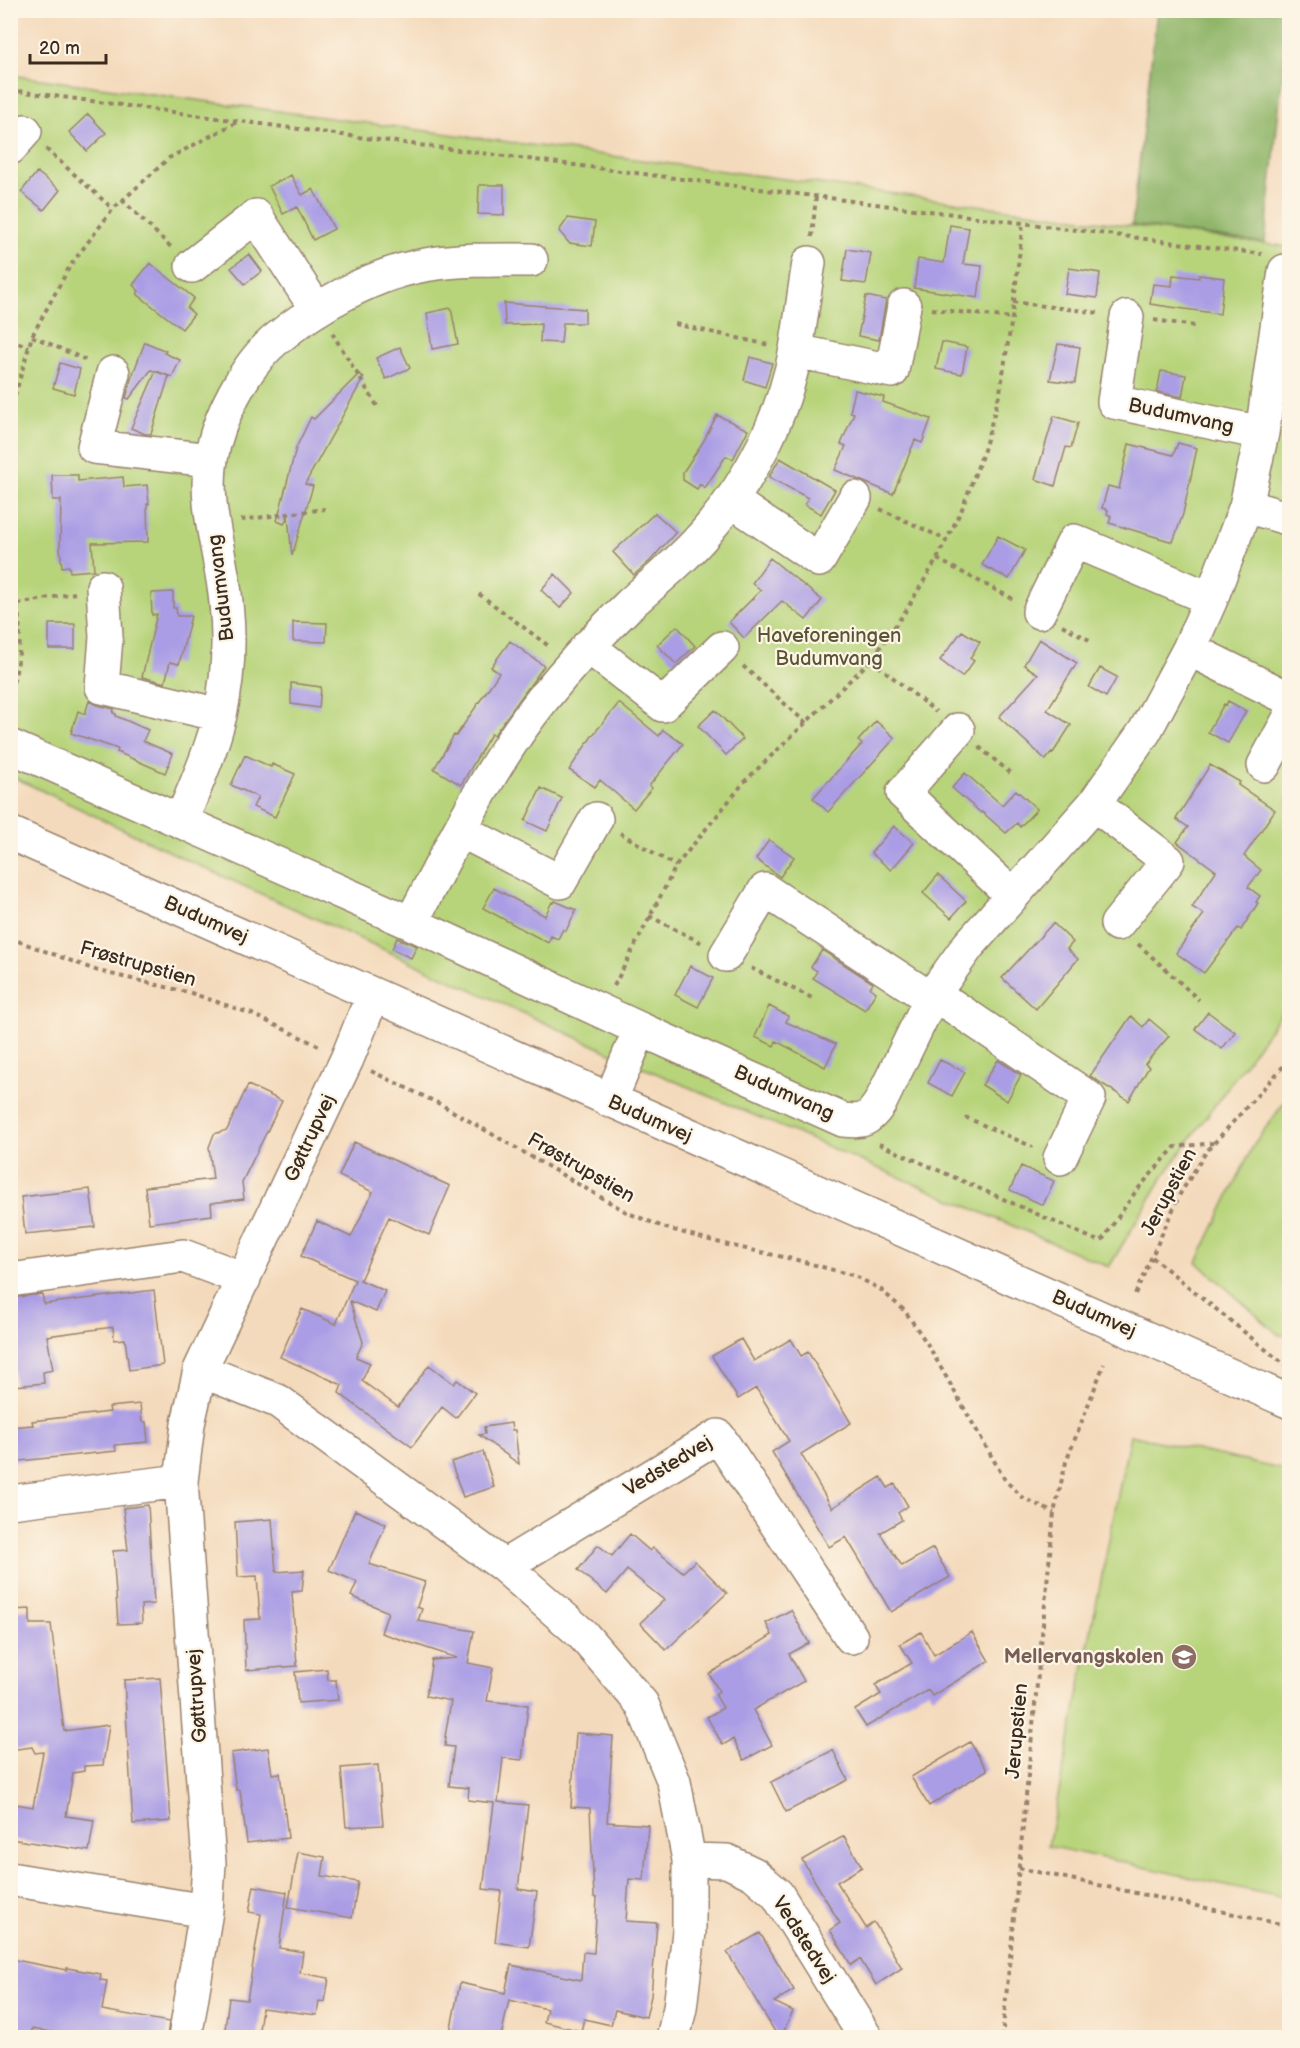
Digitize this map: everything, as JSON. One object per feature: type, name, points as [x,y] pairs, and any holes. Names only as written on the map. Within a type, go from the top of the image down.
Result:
[{"type":"street","points":[[192,266],[256,216],[317,310]]},
{"type":"street","name":"Budumvang","points":[[181,821],[204,766],[220,715],[228,657],[227,613],[209,489],[211,460],[220,423],[243,378],[273,342],[317,310],[372,280],[430,264],[531,260]]},
{"type":"street","points":[[411,923],[459,830],[498,763],[541,702],[580,655],[667,572],[732,501],[763,447],[780,406],[796,351],[809,263]]},
{"type":"street","name":"Budumvang","points":[[10,747],[411,923],[843,1120],[860,1122],[871,1116],[880,1103],[933,996],[968,946],[1094,804],[1145,731],[1189,649],[1211,599],[1246,506],[1282,346],[1274,263]]},
{"type":"street","points":[[796,351],[892,371],[904,306]]},
{"type":"street","name":"Budumvang","points":[[1127,317],[1114,402],[1262,433]]},
{"type":"street","points":[[113,373],[94,447],[211,460]]},
{"type":"street","points":[[732,501],[819,560],[855,498]]},
{"type":"street","points":[[1246,506],[1290,519]]},
{"type":"street","points":[[1039,612],[1074,541],[1211,599]]},
{"type":"street","points":[[103,587],[106,637],[102,687],[220,715]]},
{"type":"street","points":[[580,655],[663,705],[722,648]]},
{"type":"street","points":[[1189,649],[1290,699]]},
{"type":"street","points":[[1263,765],[1290,717]]},
{"type":"street","points":[[958,730],[903,793],[1012,895]]},
{"type":"street","points":[[1094,804],[1168,861],[1117,924]]},
{"type":"street","points":[[459,830],[560,882],[596,819]]},
{"type":"street","name":"Budumvej","points":[[10,833],[1290,1402]]},
{"type":"street","points":[[726,955],[765,890],[919,991],[951,1005],[1089,1098],[1060,1158]]},
{"type":"street","name":"Gøttrupvej","points":[[185,2037],[206,1911],[209,1863],[181,1481],[188,1424],[200,1370],[347,1059],[373,995]]},
{"type":"street","points":[[610,1101],[640,1029]]},
{"type":"street","points":[[10,1280],[183,1257],[244,1279]]},
{"type":"street","points":[[200,1370],[278,1401],[504,1566],[582,1634],[642,1704],[674,1782],[689,1860],[689,1932],[680,2008],[673,2037]]},
{"type":"street","name":"Vedstedvej","points":[[504,1566],[718,1436],[851,1637]]},
{"type":"street","points":[[10,1502],[181,1481]]},
{"type":"street","name":"Vedstedvej","points":[[689,1860],[727,1862],[754,1874],[777,1894],[866,2037]]},
{"type":"street","points":[[10,1879],[206,1911]]},
{"type":"path","points":[[10,90],[1023,222],[1274,263]]},
{"type":"path","points":[[10,413],[32,336],[70,266],[113,209],[169,159],[240,121]]},
{"type":"path","points":[[18,140],[113,209]]},
{"type":"path","points":[[809,263],[816,196]]},
{"type":"path","points":[[122,200],[192,266]]},
{"type":"path","points":[[602,1011],[676,866],[745,781],[871,660],[905,612],[937,559],[962,509],[984,450],[1000,392],[1012,318],[1023,222]]},
{"type":"path","points":[[1013,302],[1195,326]]},
{"type":"path","points":[[904,306],[1012,318]]},
{"type":"path","points":[[317,310],[379,409]]},
{"type":"path","points":[[675,324],[796,351]]},
{"type":"path","points":[[32,336],[113,373]]},
{"type":"path","points":[[10,340],[29,347]]},
{"type":"path","points":[[855,498],[947,540]]},
{"type":"path","points":[[213,524],[325,509]]},
{"type":"path","points":[[937,559],[1039,612]]},
{"type":"path","points":[[10,571],[18,604],[21,632],[19,657],[10,693]]},
{"type":"path","points":[[18,604],[103,587]]},
{"type":"path","points":[[480,594],[580,655]]},
{"type":"path","points":[[722,648],[806,723]]},
{"type":"path","points":[[871,660],[1013,775]]},
{"type":"path","points":[[596,819],[676,866]]},
{"type":"path","points":[[649,916],[814,999]]},
{"type":"path","points":[[1117,924],[1199,1000]]},
{"type":"path","name":"Frøstrupstien","points":[[10,937],[98,971],[190,993],[252,1014],[442,1105],[628,1213],[666,1228],[855,1276],[880,1289],[905,1311],[928,1345],[1005,1480],[1023,1497],[1054,1513]]},
{"type":"path","name":"Jerupstien","points":[[1135,1294],[1180,1194],[1206,1152],[1290,1059]]},
{"type":"path","points":[[965,1117],[1060,1158]]},
{"type":"path","points":[[860,1122],[869,1137],[885,1148],[1098,1241],[1103,1239],[1136,1191],[1175,1148],[1214,1143]]},
{"type":"path","points":[[1152,1257],[1290,1369]]},
{"type":"path","name":"Jerupstien","points":[[1002,2037],[1054,1513],[1066,1462],[1104,1364]]},
{"type":"path","points":[[1019,1869],[1290,1926]]},
{"type":"green space","points":[[1157,11],[1289,11],[1265,243],[1132,225]]},
{"type":"green space","name":"Haveforeningen Budumvang","points":[[10,75],[1289,247],[1289,992],[1283,1011],[1165,1174],[1109,1267],[644,1068],[200,866],[11,776]]},
{"type":"green space","points":[[1289,1096],[1290,1335],[1279,1335],[1197,1262],[1254,1144]]},
{"type":"green space","name":"Mellervangskolen","points":[[1130,1435],[1289,1471],[1289,1899],[1048,1846]]},
{"type":"building","points":[[88,114],[106,133],[87,151],[69,132]]},
{"type":"building","points":[[37,172],[60,190],[44,210],[21,192]]},
{"type":"building","points":[[291,175],[302,195],[313,189],[334,229],[313,240],[297,207],[283,214],[269,186]]},
{"type":"building","points":[[479,185],[504,185],[504,215],[478,214]]},
{"type":"building","points":[[568,218],[595,222],[592,246],[569,243],[559,231]]},
{"type":"building","points":[[950,225],[969,228],[963,264],[982,266],[978,298],[914,288],[918,259],[944,263]]},
{"type":"building","points":[[847,249],[871,253],[866,284],[842,281]]},
{"type":"building","points":[[249,254],[262,271],[245,284],[231,268]]},
{"type":"building","points":[[150,263],[194,298],[187,308],[194,314],[182,329],[137,294],[139,291],[133,285]]},
{"type":"building","points":[[1069,268],[1100,273],[1097,298],[1065,294]]},
{"type":"building","points":[[1173,275],[1224,278],[1220,314],[1150,304],[1153,284],[1172,286]]},
{"type":"building","points":[[866,296],[886,300],[879,340],[858,336]]},
{"type":"building","points":[[504,303],[585,309],[585,323],[563,323],[561,343],[540,342],[541,324],[505,325]]},
{"type":"building","points":[[451,308],[458,344],[432,349],[427,313]]},
{"type":"building","points":[[145,342],[180,360],[172,377],[151,370],[129,399],[126,398],[131,379]]},
{"type":"building","points":[[942,342],[967,347],[962,374],[936,369]]},
{"type":"building","points":[[1058,344],[1080,347],[1075,383],[1050,380]]},
{"type":"building","points":[[400,347],[410,368],[386,379],[376,358]]},
{"type":"building","points":[[750,357],[772,363],[765,387],[744,380]]},
{"type":"building","points":[[60,363],[80,369],[74,394],[53,388]]},
{"type":"building","points":[[156,371],[169,376],[151,434],[145,434],[131,428]]},
{"type":"building","points":[[1161,371],[1186,375],[1182,397],[1157,392]]},
{"type":"building","points":[[359,374],[364,377],[305,484],[313,486],[292,556],[288,516],[284,524],[277,521],[296,448],[311,417],[314,419]]},
{"type":"building","points":[[855,390],[884,397],[883,402],[931,419],[922,443],[915,440],[893,494],[835,470],[846,446],[841,444],[854,413],[850,412]]},
{"type":"building","points":[[717,415],[748,430],[733,459],[726,456],[705,488],[700,484],[697,489],[683,480],[683,472],[703,442]]},
{"type":"building","points":[[1054,416],[1078,423],[1071,448],[1066,447],[1055,486],[1035,479]]},
{"type":"building","points":[[1178,443],[1197,448],[1183,514],[1173,542],[1109,523],[1111,516],[1107,514],[1108,510],[1102,508],[1108,486],[1119,489],[1129,444],[1173,455]]},
{"type":"building","points":[[780,458],[835,490],[821,514],[805,505],[808,498],[769,477]]},
{"type":"building","points":[[52,475],[78,475],[78,481],[123,477],[124,487],[147,485],[148,542],[92,543],[94,570],[70,572],[69,566],[62,567],[61,500],[53,500]]},
{"type":"building","points":[[655,513],[676,532],[634,575],[613,552]]},
{"type":"building","points":[[998,536],[1025,550],[1009,579],[982,565]]},
{"type":"building","points":[[770,558],[822,600],[806,620],[782,601],[744,638],[729,622],[761,590],[752,583]]},
{"type":"building","points":[[555,574],[574,593],[560,608],[541,590]]},
{"type":"building","points":[[173,592],[173,608],[176,608],[177,616],[191,616],[179,664],[170,662],[165,683],[142,677],[157,614],[152,615],[151,593]]},
{"type":"building","points":[[293,622],[327,623],[326,642],[293,641]]},
{"type":"building","points":[[49,624],[75,624],[75,649],[49,649]]},
{"type":"building","points":[[677,626],[695,646],[676,664],[657,645]]},
{"type":"building","points":[[962,631],[980,642],[970,658],[974,661],[962,677],[940,660]]},
{"type":"building","points":[[1039,639],[1077,663],[1047,710],[1071,725],[1046,760],[999,717],[1038,674],[1024,665]]},
{"type":"building","points":[[510,641],[544,666],[494,735],[491,734],[461,785],[434,769],[454,735],[456,736],[499,673],[491,667]]},
{"type":"building","points":[[1100,668],[1117,677],[1106,697],[1089,687]]},
{"type":"building","points":[[291,683],[321,687],[319,708],[291,704]]},
{"type":"building","points":[[89,701],[114,709],[113,713],[116,716],[148,730],[143,741],[173,754],[165,773],[117,752],[118,749],[71,733],[78,711],[85,714]]},
{"type":"building","points":[[1228,701],[1246,711],[1228,743],[1208,732]]},
{"type":"building","points":[[619,703],[659,736],[663,730],[683,744],[649,786],[652,788],[634,809],[600,780],[595,787],[569,770],[592,736]]},
{"type":"building","points":[[715,710],[743,739],[726,755],[698,726]]},
{"type":"building","points":[[876,721],[895,738],[828,812],[813,798],[862,744],[858,741]]},
{"type":"building","points":[[245,755],[271,767],[272,764],[295,774],[275,817],[253,807],[258,797],[231,785]]},
{"type":"building","points":[[1210,765],[1240,782],[1238,785],[1275,810],[1244,856],[1261,870],[1248,887],[1260,896],[1256,902],[1258,903],[1241,930],[1238,928],[1204,973],[1176,953],[1204,914],[1192,907],[1216,871],[1177,842],[1188,827],[1176,819]]},
{"type":"building","points":[[965,773],[1002,805],[1016,790],[1037,809],[1020,827],[1017,823],[1006,833],[952,788]]},
{"type":"building","points":[[541,788],[562,798],[547,831],[525,821]]},
{"type":"building","points":[[894,826],[914,843],[891,870],[871,853]]},
{"type":"building","points":[[769,840],[794,857],[780,877],[756,859]]},
{"type":"building","points":[[938,875],[966,901],[951,918],[923,893]]},
{"type":"building","points":[[494,888],[545,916],[552,902],[555,901],[576,910],[566,931],[563,929],[558,939],[551,936],[548,943],[483,908]]},
{"type":"building","points":[[1053,923],[1073,942],[1067,949],[1078,959],[1036,1009],[1002,978]]},
{"type":"building","points":[[397,938],[417,946],[411,958],[392,949]]},
{"type":"building","points":[[822,950],[873,983],[870,988],[876,992],[865,1010],[813,978],[817,971],[811,967]]},
{"type":"building","points":[[690,966],[713,978],[698,1007],[675,995]]},
{"type":"building","points":[[769,1006],[788,1016],[786,1022],[836,1044],[825,1067],[776,1041],[774,1046],[755,1037]]},
{"type":"building","points":[[1208,1012],[1235,1032],[1222,1049],[1195,1029]]},
{"type":"building","points":[[1131,1016],[1143,1027],[1149,1019],[1169,1036],[1145,1064],[1149,1067],[1129,1101],[1090,1076]]},
{"type":"building","points":[[940,1060],[965,1072],[952,1096],[928,1083]]},
{"type":"building","points":[[998,1060],[1021,1075],[1007,1101],[982,1085]]},
{"type":"building","points":[[248,1085],[282,1101],[242,1182],[244,1199],[211,1203],[212,1215],[149,1223],[145,1187],[213,1179],[209,1147],[214,1134],[227,1130]]},
{"type":"building","points":[[354,1142],[450,1186],[429,1235],[389,1217],[360,1280],[385,1291],[376,1312],[350,1301],[363,1342],[356,1357],[370,1363],[362,1381],[398,1407],[429,1365],[454,1384],[457,1380],[475,1393],[456,1418],[442,1407],[412,1447],[339,1393],[342,1385],[280,1357],[302,1309],[336,1324],[355,1280],[301,1256],[317,1221],[351,1237],[373,1192],[339,1176]]},
{"type":"building","points":[[1021,1166],[1054,1181],[1043,1205],[1010,1190]]},
{"type":"building","points":[[90,1189],[95,1227],[25,1234],[21,1197]]},
{"type":"building","points":[[154,1290],[163,1365],[129,1370],[125,1339],[114,1340],[113,1327],[47,1336],[53,1370],[43,1372],[44,1383],[15,1386],[13,1368],[10,1369],[10,1298],[42,1294],[44,1304]]},
{"type":"building","points":[[741,1339],[754,1361],[791,1339],[801,1356],[808,1352],[851,1423],[801,1454],[832,1508],[881,1477],[888,1488],[895,1484],[908,1506],[898,1513],[902,1520],[880,1533],[902,1566],[933,1548],[950,1577],[891,1612],[846,1537],[829,1547],[772,1452],[789,1441],[756,1388],[738,1399],[712,1356]]},
{"type":"building","points":[[140,1404],[142,1422],[146,1422],[148,1442],[115,1445],[116,1451],[10,1462],[10,1427],[33,1425],[32,1421],[110,1412],[109,1407]]},
{"type":"building","points":[[511,1423],[512,1430],[515,1430],[519,1464],[479,1435],[485,1434],[484,1427]]},
{"type":"building","points":[[483,1452],[494,1487],[463,1497],[451,1462]]},
{"type":"building","points":[[148,1505],[154,1604],[141,1605],[142,1623],[118,1624],[113,1551],[128,1550],[123,1508]]},
{"type":"building","points":[[355,1510],[386,1524],[369,1564],[425,1582],[417,1607],[422,1609],[418,1621],[474,1631],[468,1663],[493,1668],[487,1701],[528,1705],[522,1760],[503,1758],[498,1802],[528,1805],[518,1889],[537,1892],[529,1947],[495,1942],[501,1891],[483,1889],[494,1803],[468,1800],[469,1788],[449,1786],[454,1747],[445,1746],[445,1737],[451,1701],[426,1696],[432,1660],[457,1658],[381,1633],[388,1612],[351,1596],[357,1582],[329,1570]]},
{"type":"building","points":[[272,1519],[276,1572],[304,1570],[302,1591],[292,1592],[297,1666],[246,1670],[244,1620],[260,1619],[257,1576],[238,1577],[235,1522]]},
{"type":"building","points":[[630,1534],[650,1551],[653,1548],[683,1572],[695,1561],[727,1593],[666,1650],[640,1623],[664,1600],[627,1570],[607,1594],[578,1570],[598,1545],[612,1556]]},
{"type":"building","points":[[30,1609],[30,1624],[51,1624],[64,1731],[109,1725],[103,1765],[84,1766],[84,1771],[73,1773],[66,1816],[94,1820],[89,1851],[10,1839],[10,1803],[33,1807],[43,1752],[35,1753],[32,1747],[10,1750],[10,1610]]},
{"type":"building","points":[[791,1610],[809,1643],[789,1654],[804,1681],[753,1710],[772,1745],[744,1760],[733,1739],[723,1745],[707,1717],[723,1708],[715,1694],[719,1691],[709,1674],[772,1635],[766,1623]]},
{"type":"building","points":[[921,1632],[934,1655],[972,1632],[989,1661],[932,1696],[928,1690],[866,1727],[855,1710],[881,1694],[875,1685],[912,1663],[900,1644]]},
{"type":"building","points":[[327,1669],[328,1680],[336,1680],[338,1700],[298,1703],[295,1672]]},
{"type":"building","points":[[160,1678],[171,1821],[133,1824],[124,1680]]},
{"type":"building","points":[[576,1733],[613,1736],[607,1822],[648,1825],[644,1880],[629,1879],[626,1921],[657,1923],[651,1996],[646,2017],[615,2010],[611,2025],[584,2019],[581,2031],[544,2022],[547,2009],[509,2000],[501,2037],[449,2037],[460,1983],[505,1993],[511,1965],[581,1980],[583,1952],[594,1953],[597,1898],[594,1897],[590,1808],[571,1807]]},
{"type":"building","points":[[970,1742],[987,1770],[929,1806],[911,1777]]},
{"type":"building","points":[[268,1748],[272,1774],[280,1773],[288,1838],[247,1843],[240,1790],[236,1790],[231,1753]]},
{"type":"building","points":[[833,1750],[848,1780],[786,1812],[771,1782]]},
{"type":"building","points":[[378,1765],[383,1825],[346,1827],[341,1768]]},
{"type":"building","points":[[844,1836],[862,1867],[837,1882],[866,1928],[874,1922],[902,1968],[876,1985],[860,1959],[851,1965],[830,1930],[840,1923],[802,1860]]},
{"type":"building","points":[[298,1852],[325,1857],[322,1876],[358,1882],[352,1918],[288,1907]]},
{"type":"building","points":[[254,1886],[287,1892],[279,1948],[303,1952],[300,1973],[329,1978],[325,2002],[319,2001],[317,2015],[262,2008],[258,2037],[224,2037],[229,1998],[247,2000],[261,1914],[249,1912]]},
{"type":"building","points":[[760,1933],[794,1990],[774,2002],[793,2011],[781,2037],[778,2037],[727,1952]]},
{"type":"building","points":[[10,1959],[101,1974],[100,1980],[107,1981],[102,2010],[169,2022],[167,2037],[83,2037],[32,2029],[30,2037],[10,2037]]},
{"type":"place","name":"Mellervangskolen","points":[[1184,1657]]}]
